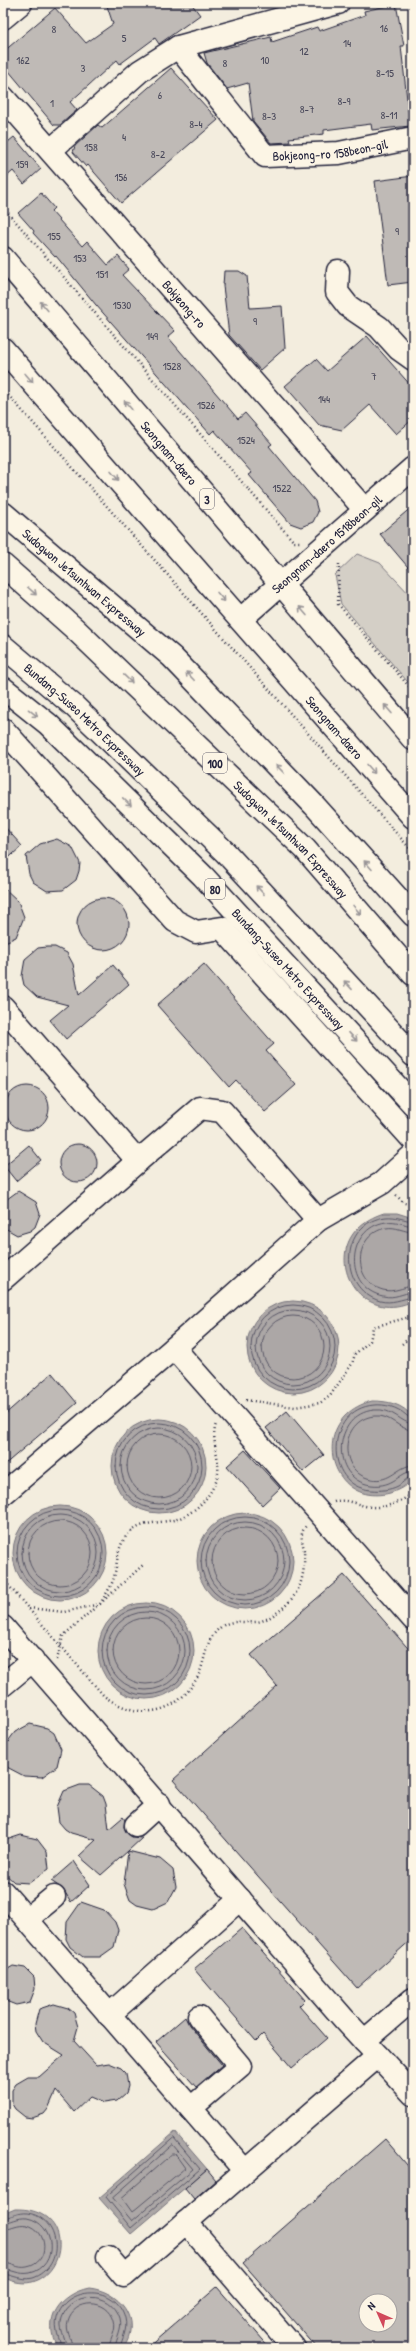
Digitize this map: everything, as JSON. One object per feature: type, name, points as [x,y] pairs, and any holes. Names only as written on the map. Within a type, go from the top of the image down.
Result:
[{"type":"main road","points":[[3,18],[21,3]]},
{"type":"main road","points":[[51,150],[140,71],[178,47],[338,3]]},
{"type":"main road","name":"Bokjeong-ro 158beon-gil","points":[[178,47],[265,156],[339,153],[413,138]]},
{"type":"main road","name":"Bokjeong-ro","points":[[3,97],[365,510]]},
{"type":"main road","name":"Seongnam-daero","points":[[3,258],[280,585],[413,739]]},
{"type":"main road","points":[[338,271],[337,292],[348,306],[379,327],[399,349],[413,359]]},
{"type":"main road","name":"Seongnam-daero","points":[[3,349],[413,817]]},
{"type":"main road","name":"Seongnam-daero 1518beon-gil","points":[[241,619],[365,510],[410,476]]},
{"type":"main road","name":"Sudogwon Je1sunhwan Expressway","points":[[3,512],[172,658],[314,805],[413,914]]},
{"type":"main road","name":"Sudogwon Je1sunhwan Expressway","points":[[3,565],[75,629],[304,849],[413,974]]},
{"type":"main road","name":"Bundang-Suseo Metro Expressway","points":[[3,646],[74,706],[225,852],[413,1055]]},
{"type":"main road","name":"Bundang-Suseo Metro Expressway","points":[[3,688],[48,724],[202,876],[413,1104]]},
{"type":"main road","points":[[3,729],[175,921],[196,932],[222,928],[413,1140]]},
{"type":"main road","points":[[3,1007],[138,1161]]},
{"type":"main road","points":[[3,1279],[200,1108],[222,1110],[318,1220]]},
{"type":"main road","points":[[4,1491],[174,1348],[318,1220],[382,1183],[413,1155]]},
{"type":"main road","points":[[174,1348],[413,1619]]},
{"type":"main road","points":[[3,1627],[371,2048],[413,2094]]},
{"type":"main road","points":[[3,1685],[33,1660]]},
{"type":"main road","points":[[136,1825],[159,1804]]},
{"type":"main road","points":[[3,1892],[245,2171]]},
{"type":"main road","points":[[27,1919],[54,1896]]},
{"type":"main road","points":[[109,2015],[240,1898]]},
{"type":"main road","points":[[108,2257],[124,2276],[245,2171],[371,2048],[413,1999]]},
{"type":"main road","points":[[191,2108],[240,2066],[199,2017]]},
{"type":"main road","points":[[186,2222],[294,2348]]},
{"type":"path","points":[[3,207],[294,542],[307,542]]},
{"type":"path","points":[[3,389],[413,852]]},
{"type":"path","points":[[339,564],[338,604],[413,691]]},
{"type":"path","points":[[100,1604],[114,1577],[121,1545],[129,1533],[140,1526],[177,1519],[191,1512],[201,1505],[210,1492],[217,1478],[219,1460],[214,1432],[219,1417],[227,1408],[236,1402],[247,1400],[295,1407],[320,1403],[330,1396],[352,1364],[355,1354],[370,1341],[373,1327],[413,1316]]},
{"type":"path","points":[[402,1344],[413,1335]]},
{"type":"path","points":[[3,1579],[92,1684],[115,1704],[138,1712],[162,1710],[187,1690],[197,1679],[208,1641],[222,1626],[236,1622],[264,1620],[293,1598],[304,1567],[302,1534],[304,1528],[327,1504],[340,1500],[375,1508],[403,1500],[413,1493]]},
{"type":"path","points":[[51,1682],[63,1636],[143,1565]]},
{"type":"path","points":[[28,1608],[64,1612],[100,1604]]},
{"type":"shaded area","points":[[357,554],[380,563],[413,598],[413,688],[341,604],[335,575]]},
{"type":"water","points":[[384,1213],[397,1213],[413,1218],[413,1301],[391,1306],[372,1303],[358,1292],[348,1276],[345,1259],[349,1241],[362,1225]]},
{"type":"water","points":[[293,1301],[302,1302],[319,1309],[331,1321],[338,1338],[338,1356],[331,1373],[319,1385],[302,1392],[293,1393],[284,1392],[267,1385],[255,1373],[248,1356],[247,1347],[248,1338],[255,1321],[267,1309],[284,1302]]},
{"type":"water","points":[[372,1401],[395,1404],[400,1406],[413,1417],[413,1478],[397,1491],[390,1493],[369,1494],[352,1488],[340,1475],[333,1459],[333,1442],[338,1425],[351,1410]]},
{"type":"water","points":[[159,1419],[177,1422],[192,1433],[203,1448],[206,1466],[203,1484],[192,1499],[177,1510],[159,1513],[141,1510],[126,1499],[115,1484],[112,1466],[115,1448],[126,1433],[141,1422]]},
{"type":"water","points":[[60,1506],[78,1510],[93,1520],[103,1535],[107,1553],[103,1571],[93,1586],[78,1596],[60,1600],[42,1596],[27,1586],[17,1571],[13,1553],[17,1535],[27,1520],[42,1510]]},
{"type":"water","points":[[245,1513],[263,1517],[279,1527],[289,1543],[293,1561],[289,1579],[279,1595],[263,1605],[245,1609],[227,1605],[211,1595],[201,1579],[197,1561],[201,1543],[211,1527],[227,1517]]},
{"type":"water","points":[[146,1603],[164,1607],[173,1611],[180,1617],[186,1624],[190,1633],[194,1651],[190,1669],[186,1678],[180,1685],[173,1691],[164,1695],[146,1699],[128,1695],[119,1691],[112,1685],[106,1678],[102,1669],[98,1651],[102,1633],[106,1624],[112,1617],[119,1611],[128,1607]]},
{"type":"water","points":[[175,2132],[207,2169],[131,2234],[99,2198]]},
{"type":"water","points":[[15,2209],[38,2213],[52,2223],[59,2238],[58,2254],[52,2269],[40,2279],[23,2283],[3,2277],[3,2214]]},
{"type":"water","points":[[89,2288],[100,2290],[110,2295],[125,2308],[129,2317],[130,2327],[129,2337],[123,2348],[58,2348],[53,2338],[52,2328],[56,2310],[62,2302],[70,2296]]},
{"type":"building","points":[[106,3],[191,3],[200,15],[159,44],[155,38],[120,64],[117,60],[70,102],[77,110],[60,125],[54,125],[3,64],[3,52],[55,8],[86,43],[113,24]]},
{"type":"building","points":[[396,4],[404,46],[401,46],[410,126],[372,130],[371,124],[324,130],[324,134],[289,138],[290,142],[271,143],[253,121],[248,83],[227,89],[207,63],[204,53],[271,37],[272,42],[317,27],[319,31],[365,15],[364,11]]},
{"type":"building","points":[[171,68],[218,120],[121,203],[88,165],[86,167],[73,152],[75,146],[98,125],[102,128]]},
{"type":"building","points":[[14,137],[41,169],[24,184],[13,171],[3,180],[3,146]]},
{"type":"building","points":[[413,176],[413,282],[388,285],[375,181]]},
{"type":"building","points":[[41,193],[54,208],[51,211],[82,246],[87,241],[108,265],[118,256],[129,269],[122,275],[175,331],[168,337],[238,419],[245,413],[272,444],[269,446],[315,501],[318,512],[313,522],[301,527],[290,523],[249,475],[252,473],[214,430],[210,434],[96,305],[56,256],[55,257],[33,233],[34,231],[18,213]]},
{"type":"building","points":[[224,271],[239,271],[247,276],[250,308],[282,306],[285,348],[260,370],[229,335],[223,286]]},
{"type":"building","points":[[367,336],[413,388],[413,419],[396,434],[370,405],[342,430],[319,425],[285,386],[316,359],[327,371]]},
{"type":"building","points":[[413,506],[413,573],[380,534]]},
{"type":"building","points":[[3,825],[22,846],[3,863]]},
{"type":"building","points":[[57,839],[72,847],[80,863],[79,871],[76,880],[63,890],[47,891],[33,882],[29,874],[26,856],[40,844]]},
{"type":"building","points":[[3,887],[18,901],[24,917],[16,937],[3,943]]},
{"type":"building","points":[[103,898],[113,900],[121,906],[127,914],[129,924],[127,934],[121,942],[113,948],[103,950],[93,948],[85,942],[79,934],[77,924],[79,914],[85,906],[93,900]]},
{"type":"building","points":[[55,947],[67,953],[73,964],[79,995],[113,965],[129,984],[66,1039],[50,1020],[68,1005],[37,997],[24,985],[22,976],[25,959],[38,948]]},
{"type":"building","points":[[204,964],[274,1044],[266,1051],[296,1085],[265,1112],[236,1080],[229,1087],[157,1005]]},
{"type":"building","points":[[27,1086],[39,1090],[45,1096],[49,1108],[45,1120],[39,1126],[27,1130],[15,1126],[9,1120],[5,1108],[9,1096],[15,1090]]},
{"type":"building","points":[[74,1144],[82,1144],[92,1149],[96,1156],[96,1170],[92,1177],[82,1182],[74,1182],[64,1177],[62,1174],[59,1167],[59,1159],[64,1149],[67,1147]]},
{"type":"building","points":[[29,1145],[41,1160],[16,1181],[4,1166]]},
{"type":"building","points":[[18,1191],[36,1202],[40,1214],[35,1227],[30,1231],[17,1235],[3,1227],[3,1202]]},
{"type":"building","points":[[52,1373],[77,1403],[3,1466],[3,1416]]},
{"type":"building","points":[[287,1411],[324,1455],[303,1472],[266,1428]]},
{"type":"building","points":[[245,1450],[280,1488],[262,1505],[227,1466]]},
{"type":"building","points":[[344,1575],[413,1654],[413,1938],[357,1988],[173,1780],[277,1686],[251,1655]]},
{"type":"building","points":[[30,1724],[47,1728],[54,1733],[61,1749],[57,1766],[42,1777],[24,1776],[3,1765],[3,1744],[6,1744],[15,1732]]},
{"type":"building","points":[[80,1785],[89,1785],[103,1796],[106,1804],[109,1829],[123,1817],[125,1820],[124,1827],[127,1833],[132,1837],[142,1838],[101,1875],[79,1856],[96,1840],[71,1833],[59,1822],[57,1807],[64,1791]]},
{"type":"building","points":[[21,1835],[37,1839],[47,1852],[49,1869],[29,1883],[14,1882],[3,1872],[3,1841]]},
{"type":"building","points":[[128,1851],[160,1859],[173,1870],[176,1887],[168,1902],[153,1909],[137,1905],[130,1900],[124,1884]]},
{"type":"building","points":[[74,1861],[90,1885],[71,1902],[63,1889],[51,1881]]},
{"type":"building","points":[[81,1902],[104,1910],[115,1922],[118,1930],[114,1947],[100,1957],[83,1957],[70,1947],[66,1939],[67,1922]]},
{"type":"building","points":[[242,1928],[305,2000],[299,2006],[327,2038],[292,2068],[263,2034],[256,2041],[194,1969]]},
{"type":"building","points":[[13,1966],[25,1968],[34,1977],[35,1989],[30,2002],[16,2005],[3,2000],[3,1972]]},
{"type":"building","points":[[54,2004],[68,2008],[74,2013],[78,2027],[74,2041],[96,2065],[109,2063],[121,2068],[126,2073],[128,2086],[126,2093],[117,2101],[104,2103],[90,2097],[74,2112],[56,2091],[48,2109],[44,2114],[32,2118],[25,2117],[15,2109],[12,2104],[12,2090],[16,2084],[28,2077],[39,2077],[64,2055],[43,2042],[36,2031],[35,2024],[39,2009]]},
{"type":"building","points":[[185,2017],[189,2025],[222,2065],[196,2087],[156,2042]]},
{"type":"building","points":[[385,2139],[413,2172],[413,2348],[317,2348],[243,2263]]},
{"type":"building","points":[[207,2169],[216,2180],[194,2199],[185,2188]]},
{"type":"building","points":[[217,2287],[270,2348],[147,2348]]}]
